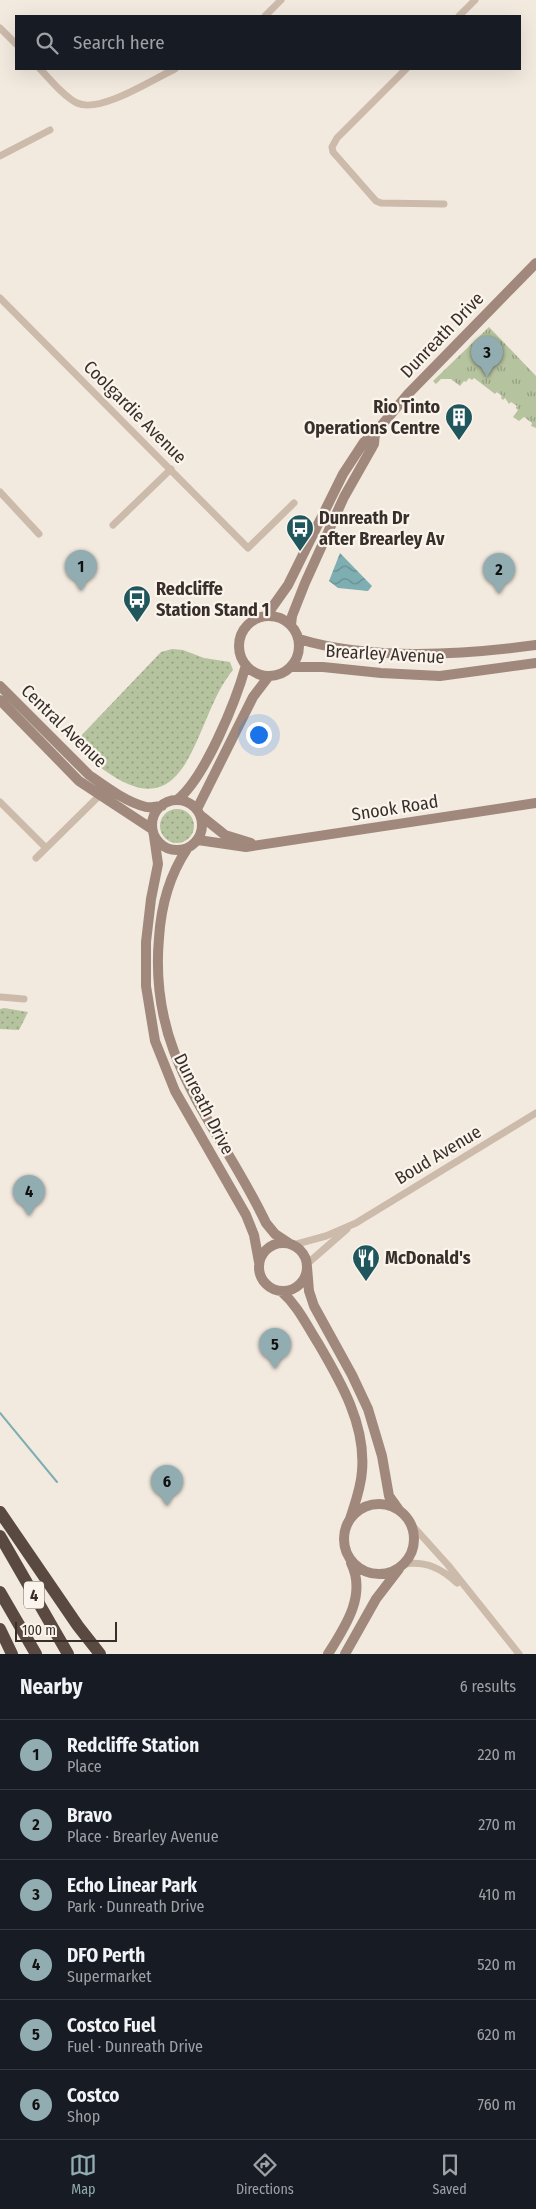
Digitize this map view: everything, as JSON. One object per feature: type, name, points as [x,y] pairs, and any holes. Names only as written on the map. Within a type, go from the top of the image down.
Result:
[{"type":"highway","points":[[0,1512],[78,1626],[100,1654]]},
{"type":"highway","name":"4","points":[[0,1536],[68,1654]]},
{"type":"highway","name":"4","points":[[0,1592],[36,1654]]},
{"type":"highway","points":[[0,1629],[12,1654]]},
{"type":"main road","name":"Dunreath Drive","points":[[266,616],[288,584],[343,474],[364,442],[375,433],[408,394],[536,263]]},
{"type":"main road","name":"Dunreath Drive","points":[[290,625],[305,583],[344,497],[374,444],[375,433]]},
{"type":"main road","points":[[266,616],[275,617],[290,625],[299,638],[298,654],[291,667],[285,672],[269,676],[261,675],[246,665],[240,654],[240,638],[247,626],[266,616]]},
{"type":"main road","name":"Brearley Avenue","points":[[299,638],[341,648],[414,654],[462,653],[536,645]]},
{"type":"main road","name":"Brearley Avenue","points":[[291,667],[317,666],[381,673],[440,676],[536,663]]},
{"type":"main road","points":[[177,800],[191,804],[199,812],[202,828],[198,840],[187,849],[172,850],[159,842],[153,832],[154,816],[162,806],[177,800],[188,792],[216,741],[236,698],[246,665]]},
{"type":"main road","points":[[199,812],[253,697],[269,676]]},
{"type":"main road","name":"Central Avenue","points":[[0,686],[95,779],[106,787],[147,807],[162,806]]},
{"type":"main road","name":"Central Avenue","points":[[0,700],[79,781],[99,796],[130,813],[153,832]]},
{"type":"main road","name":"Snook Road","points":[[198,840],[246,847],[536,803]]},
{"type":"main road","name":"Snook Road","points":[[199,812],[225,835],[259,844]]},
{"type":"main road","name":"Dunreath Drive","points":[[153,832],[158,864],[151,899],[146,942],[146,986],[155,1041],[174,1091],[246,1215],[254,1235],[259,1262]]},
{"type":"main road","name":"Dunreath Drive","points":[[187,849],[176,865],[165,895],[160,919],[157,979],[160,1007],[182,1075],[266,1223],[275,1234],[291,1245]]},
{"type":"main road","points":[[328,1654],[341,1633],[356,1601],[357,1580],[344,1548],[343,1537],[360,1488],[362,1470],[361,1436],[356,1419],[326,1357],[299,1309],[281,1291],[266,1284],[259,1270],[259,1262],[267,1248],[274,1245],[291,1245],[302,1253],[307,1265],[309,1291],[314,1306],[352,1375],[368,1410],[382,1456],[389,1496],[411,1524],[414,1542],[411,1554],[376,1598],[345,1654]]},
{"type":"main road","points":[[281,1291],[296,1287],[302,1282],[307,1265]]},
{"type":"main road","points":[[350,1519],[360,1509],[372,1504],[386,1504],[399,1510]]},
{"type":"main road","points":[[350,1559],[360,1569],[373,1574],[387,1574],[402,1566]]},
{"type":"street","points":[[266,15],[281,0]]},
{"type":"street","points":[[460,15],[475,0]]},
{"type":"street","points":[[0,28],[15,43]]},
{"type":"street","points":[[41,70],[66,95],[81,105],[100,104],[173,70]]},
{"type":"street","points":[[405,70],[337,138],[332,147],[333,152],[376,201],[381,203],[444,204]]},
{"type":"street","points":[[0,156],[50,130]]},
{"type":"street","name":"Coolgardie Avenue","points":[[0,298],[248,548],[294,503]]},
{"type":"street","points":[[113,525],[171,469]]},
{"type":"street","points":[[0,492],[39,534]]},
{"type":"street","points":[[36,858],[99,796]]},
{"type":"street","points":[[0,802],[46,848]]},
{"type":"street","points":[[0,998],[24,999]]},
{"type":"street","name":"Boud Avenue","points":[[291,1245],[326,1236],[356,1223],[536,1113]]},
{"type":"street","name":"Boud Avenue","points":[[307,1265],[356,1223]]},
{"type":"street","points":[[411,1524],[448,1565],[519,1654]]},
{"type":"street","points":[[402,1566],[423,1563],[437,1568],[472,1597]]},
{"type":"green space","points":[[489,327],[536,376],[536,428],[531,426],[532,423],[524,417],[519,421],[513,417],[518,410],[517,406],[511,402],[509,404],[497,392],[495,394],[474,378],[472,380],[469,378],[460,386],[451,379],[441,379],[436,384],[433,381]]},
{"type":"green space","points":[[172,649],[183,650],[204,658],[230,662],[233,670],[208,714],[187,762],[173,779],[156,788],[133,786],[91,761],[80,749],[77,740],[161,652]]},
{"type":"green space","points":[[177,809],[189,814],[194,826],[189,838],[177,843],[165,838],[160,826],[165,814]]},
{"type":"green space","points":[[0,1009],[28,1012],[19,1030],[0,1029]]},
{"type":"water","points":[[340,553],[372,586],[368,591],[338,588],[329,581]]},
{"type":"waterway","points":[[0,1413],[57,1482]]},
{"type":"place","name":"Echo Linear Park","points":[[487,377]]},
{"type":"place","name":"Rio Tinto Operations Centre","points":[[459,441]]},
{"type":"place","name":"Dunreath Dr after Brearley Av","points":[[300,552]]},
{"type":"place","name":"Redcliffe Station","points":[[81,591]]},
{"type":"place","name":"Bravo","points":[[499,594]]},
{"type":"place","name":"Redcliffe Station Stand 1","points":[[137,623]]},
{"type":"place","name":"DFO Perth","points":[[29,1216]]},
{"type":"place","name":"McDonald's","points":[[366,1282]]},
{"type":"place","name":"Costco Fuel","points":[[275,1369]]},
{"type":"place","name":"Costco","points":[[167,1506]]}]
